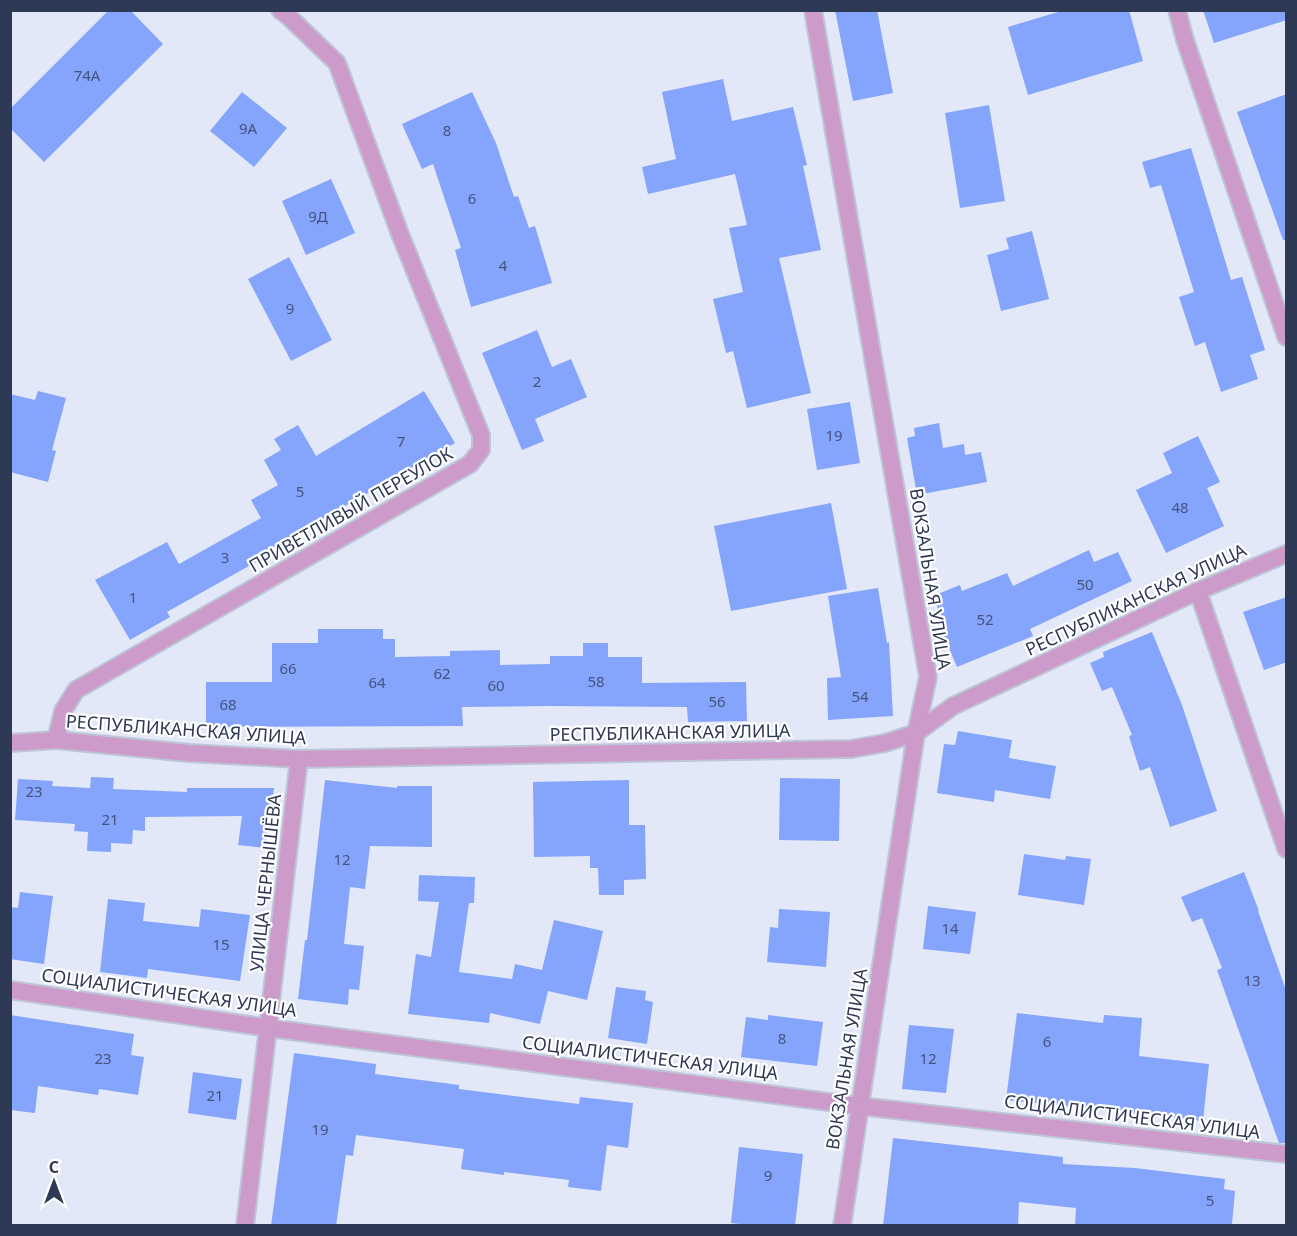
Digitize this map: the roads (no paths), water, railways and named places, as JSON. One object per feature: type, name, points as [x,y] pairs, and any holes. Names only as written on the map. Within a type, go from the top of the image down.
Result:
[{"type":"street","name":"ПРИВЕТЛИВЫЙ ПЕРЕУЛОК","points":[[56,740],[63,711],[76,690],[470,464],[481,450],[481,435],[400,234],[337,63],[280,10]]},
{"type":"street","name":"ВОКЗАЛЬНАЯ УЛИЦА","points":[[813,10],[928,677],[916,733],[842,1226]]},
{"type":"street","points":[[1177,10],[1185,40],[1287,337]]},
{"type":"street","name":"РЕСПУБЛИКАНСКАЯ УЛИЦА","points":[[10,742],[56,740],[189,753],[299,759],[851,749],[885,743],[916,733],[953,706],[1198,591],[1287,554]]},
{"type":"street","points":[[1198,591],[1287,849]]},
{"type":"street","name":"УЛИЦА ЧЕРНЫШЁВА","points":[[245,1226],[299,759]]},
{"type":"street","name":"СОЦИАЛИСТИЧЕСКАЯ УЛИЦА","points":[[10,990],[269,1028],[859,1106],[1287,1154]]}]
